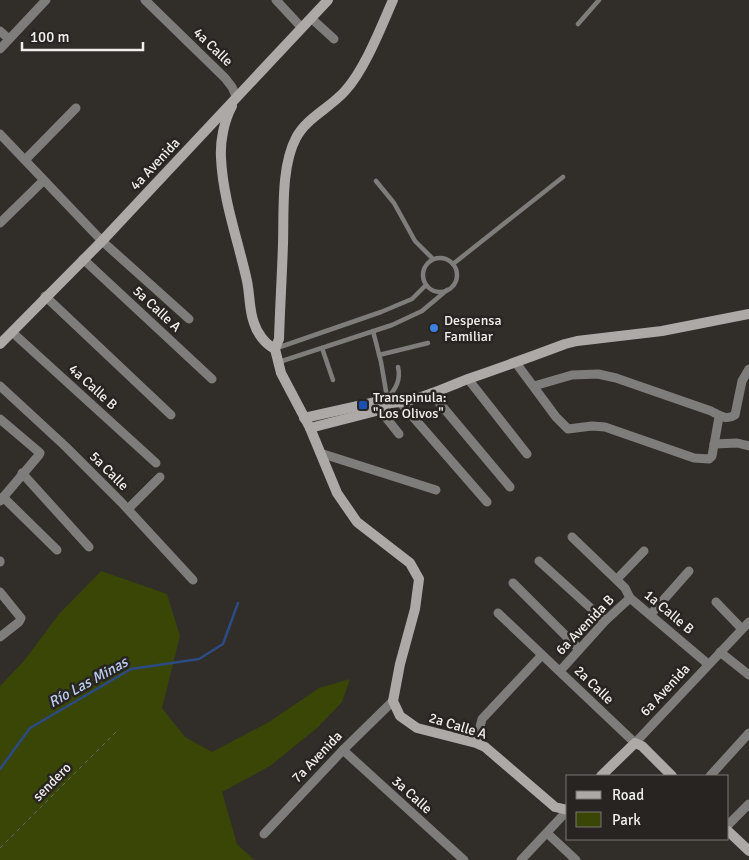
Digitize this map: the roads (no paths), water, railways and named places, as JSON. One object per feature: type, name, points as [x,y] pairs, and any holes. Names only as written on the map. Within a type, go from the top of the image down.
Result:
[{"type":"street","name":"4a Calle","points":[[145,0],[225,78],[236,96]]},
{"type":"street","points":[[276,0],[302,28]]},
{"type":"street","name":"4a Avenida","points":[[0,344],[102,241],[328,0]]},
{"type":"street","points":[[392,0],[362,64],[348,87],[304,126],[292,146],[286,179],[279,339],[275,349],[277,362],[285,382],[310,428],[338,492],[357,522],[410,564],[419,579],[415,609],[400,664],[393,701]]},
{"type":"street","points":[[0,49],[41,1]]},
{"type":"street","points":[[311,18],[334,39]]},
{"type":"street","points":[[0,31],[9,39]]},
{"type":"street","points":[[236,96],[226,119],[221,148],[225,189],[232,225],[247,281],[254,323],[263,340],[275,349]]},
{"type":"street","points":[[25,160],[76,108]]},
{"type":"street","points":[[0,134],[102,241],[189,319]]},
{"type":"street","points":[[0,223],[43,181]]},
{"type":"street","name":"5a Calle A","points":[[83,259],[212,379]]},
{"type":"street","points":[[46,296],[171,415]]},
{"type":"street","points":[[310,428],[385,404],[400,402],[431,393],[577,341],[662,331],[749,314]]},
{"type":"street","name":"4a Calle B","points":[[12,332],[156,463]]},
{"type":"street","points":[[516,363],[556,417],[568,429],[592,426],[605,427],[702,460],[711,458],[719,417]]},
{"type":"street","points":[[534,386],[572,375],[588,373],[606,375],[711,411],[719,417],[734,416],[742,381],[749,369]]},
{"type":"street","points":[[468,380],[527,454]]},
{"type":"street","name":"5a Calle","points":[[0,386],[65,446],[193,580]]},
{"type":"street","points":[[431,393],[510,487]]},
{"type":"street","points":[[304,418],[376,402],[385,404]]},
{"type":"street","points":[[400,402],[487,502]]},
{"type":"street","points":[[385,404],[399,434]]},
{"type":"street","points":[[0,419],[40,452],[40,455],[22,473],[2,499],[58,550]]},
{"type":"street","points":[[316,443],[321,428],[326,424]]},
{"type":"street","points":[[714,444],[730,443],[749,446]]},
{"type":"street","points":[[320,453],[436,490]]},
{"type":"street","points":[[22,473],[89,547]]},
{"type":"street","points":[[128,510],[160,477]]},
{"type":"street","name":"1a Calle B","points":[[572,537],[617,579],[627,590],[630,598],[708,664]]},
{"type":"street","name":"6a Avenida B","points":[[617,579],[644,551]]},
{"type":"street","points":[[539,562],[605,621]]},
{"type":"street","points":[[651,614],[689,571]]},
{"type":"street","points":[[514,583],[580,649]]},
{"type":"street","points":[[0,592],[21,618],[19,622],[0,637]]},
{"type":"street","name":"6a Avenida B","points":[[560,671],[605,621],[630,598]]},
{"type":"street","points":[[716,602],[746,625]]},
{"type":"street","name":"2a Calle","points":[[498,613],[671,775]]},
{"type":"street","name":"6a Avenida","points":[[602,775],[635,743],[746,625]]},
{"type":"street","points":[[720,652],[749,675]]},
{"type":"street","points":[[476,743],[482,719],[542,654]]},
{"type":"street","name":"2a Calle A","points":[[393,701],[400,716],[417,728],[476,743],[494,754],[555,807],[566,810]]},
{"type":"street","name":"7a Avenida","points":[[264,834],[343,750],[393,701]]},
{"type":"street","points":[[711,775],[749,733]]},
{"type":"street","name":"3a Calle","points":[[343,750],[464,860]]},
{"type":"street","points":[[729,825],[749,804]]},
{"type":"street","points":[[521,860],[566,811]]},
{"type":"street","points":[[729,832],[749,851]]},
{"type":"street","points":[[547,833],[576,860]]},
{"type":"lane","points":[[578,24],[600,0]]},
{"type":"lane","points":[[453,264],[562,177]]},
{"type":"lane","points":[[376,181],[394,203],[415,242],[433,259]]},
{"type":"lane","points":[[277,362],[392,325],[422,311],[452,287],[456,278],[457,273],[453,264],[446,259],[433,259],[425,265],[423,270],[424,281],[426,285],[438,292],[447,290]]},
{"type":"lane","points":[[275,349],[382,312],[412,299],[426,285]]},
{"type":"lane","points":[[373,331],[379,355],[385,404]]},
{"type":"lane","points":[[379,355],[428,343]]},
{"type":"lane","points":[[322,348],[333,380]]},
{"type":"lane","points":[[385,404],[398,383],[400,373],[398,367]]},
{"type":"waterway","name":"Río Las Minas","points":[[0,769],[30,728],[131,669],[199,659],[223,644],[238,603]]},
{"type":"place","name":"Despensa Familiar","points":[[434,328]]},
{"type":"place","name":"Transpinula: \"Los Olivos\"","points":[[363,405]]}]
